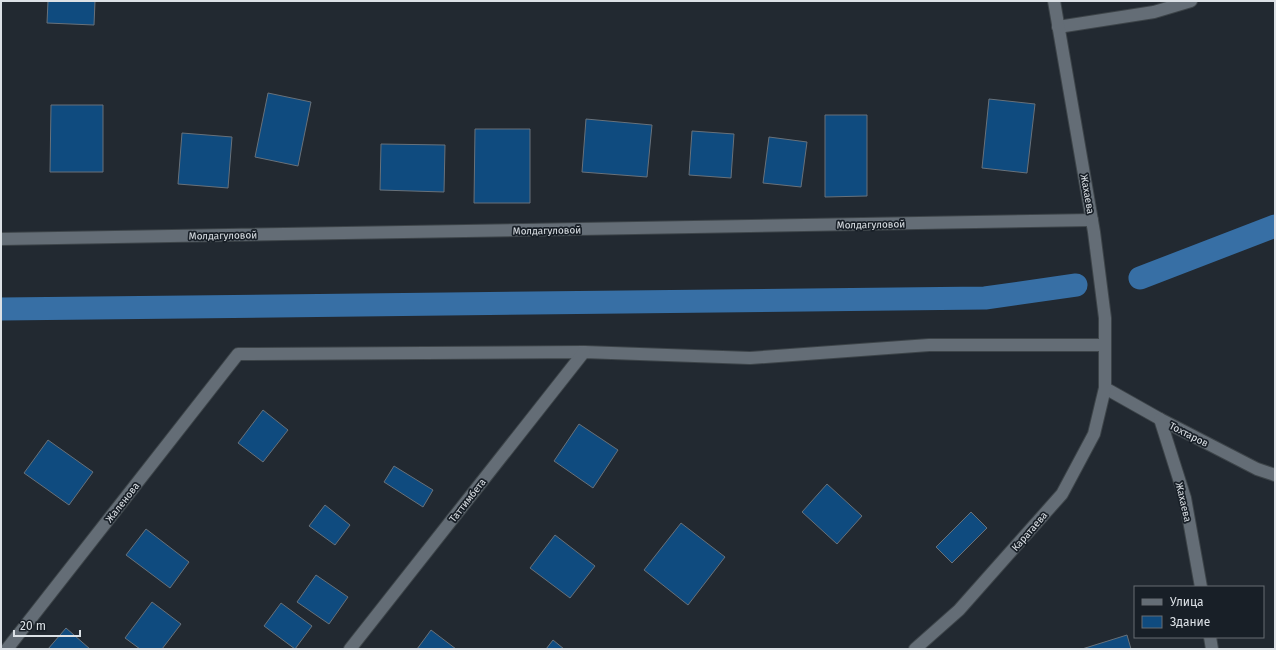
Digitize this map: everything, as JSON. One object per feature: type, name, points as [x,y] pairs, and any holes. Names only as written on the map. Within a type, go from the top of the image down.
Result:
[{"type":"street","name":"Жахаева","points":[[1054,1],[1093,226],[1106,318],[1105,388]]},
{"type":"street","points":[[1058,27],[1154,12],[1191,1]]},
{"type":"street","name":"Молдагуловой","points":[[1,239],[1093,226]]},
{"type":"street","points":[[584,352],[750,358],[929,345],[1105,345]]},
{"type":"street","name":"Жаленова","points":[[6,649],[238,354],[584,352]]},
{"type":"street","name":"Таттимбета","points":[[350,649],[584,352]]},
{"type":"street","name":"Тохтаров","points":[[1105,388],[1160,420],[1257,469],[1275,475]]},
{"type":"street","name":"Каратаева","points":[[915,649],[959,610],[1062,494],[1094,434],[1105,388]]},
{"type":"street","name":"Жахаева","points":[[1160,420],[1185,498],[1201,586]]},
{"type":"street","points":[[1210,638],[1212,649]]},
{"type":"building","points":[[48,1],[95,1],[94,25],[47,23]]},
{"type":"building","points":[[268,93],[311,102],[298,166],[255,157]]},
{"type":"building","points":[[989,99],[1035,104],[1027,173],[982,168]]},
{"type":"building","points":[[51,105],[103,105],[103,172],[50,172]]},
{"type":"building","points":[[825,115],[867,115],[867,196],[825,197]]},
{"type":"building","points":[[586,119],[652,125],[647,177],[582,172]]},
{"type":"building","points":[[475,129],[530,129],[530,203],[474,203]]},
{"type":"building","points":[[692,131],[734,134],[731,178],[689,175]]},
{"type":"building","points":[[182,133],[232,137],[228,188],[178,184]]},
{"type":"building","points":[[769,137],[807,142],[801,187],[763,183]]},
{"type":"building","points":[[381,144],[445,145],[444,192],[380,190]]},
{"type":"building","points":[[263,410],[288,430],[263,462],[238,443]]},
{"type":"building","points":[[579,424],[618,450],[593,488],[554,461]]},
{"type":"building","points":[[48,440],[93,472],[69,505],[24,473]]},
{"type":"building","points":[[394,466],[433,490],[423,507],[384,482]]},
{"type":"building","points":[[827,484],[862,516],[837,544],[802,512]]},
{"type":"building","points":[[325,505],[350,525],[335,545],[309,526]]},
{"type":"building","points":[[971,512],[987,528],[952,563],[936,547]]},
{"type":"building","points":[[681,523],[725,557],[688,605],[644,570]]},
{"type":"building","points":[[146,529],[189,562],[170,588],[126,555]]},
{"type":"building","points":[[555,535],[595,566],[570,598],[530,568]]},
{"type":"building","points":[[316,575],[348,597],[329,624],[297,602]]},
{"type":"building","points":[[152,602],[181,624],[162,649],[140,649],[125,638]]},
{"type":"building","points":[[281,603],[312,626],[295,649],[264,626]]},
{"type":"building","points":[[66,628],[90,649],[48,649]]},
{"type":"building","points":[[431,630],[456,649],[417,649]]},
{"type":"building","points":[[1127,635],[1131,649],[1082,649]]},
{"type":"building","points":[[553,640],[564,649],[546,649]]},
{"type":"waterway","points":[[1140,278],[1275,226]]},
{"type":"waterway","points":[[1,309],[985,298],[1076,285]]}]
